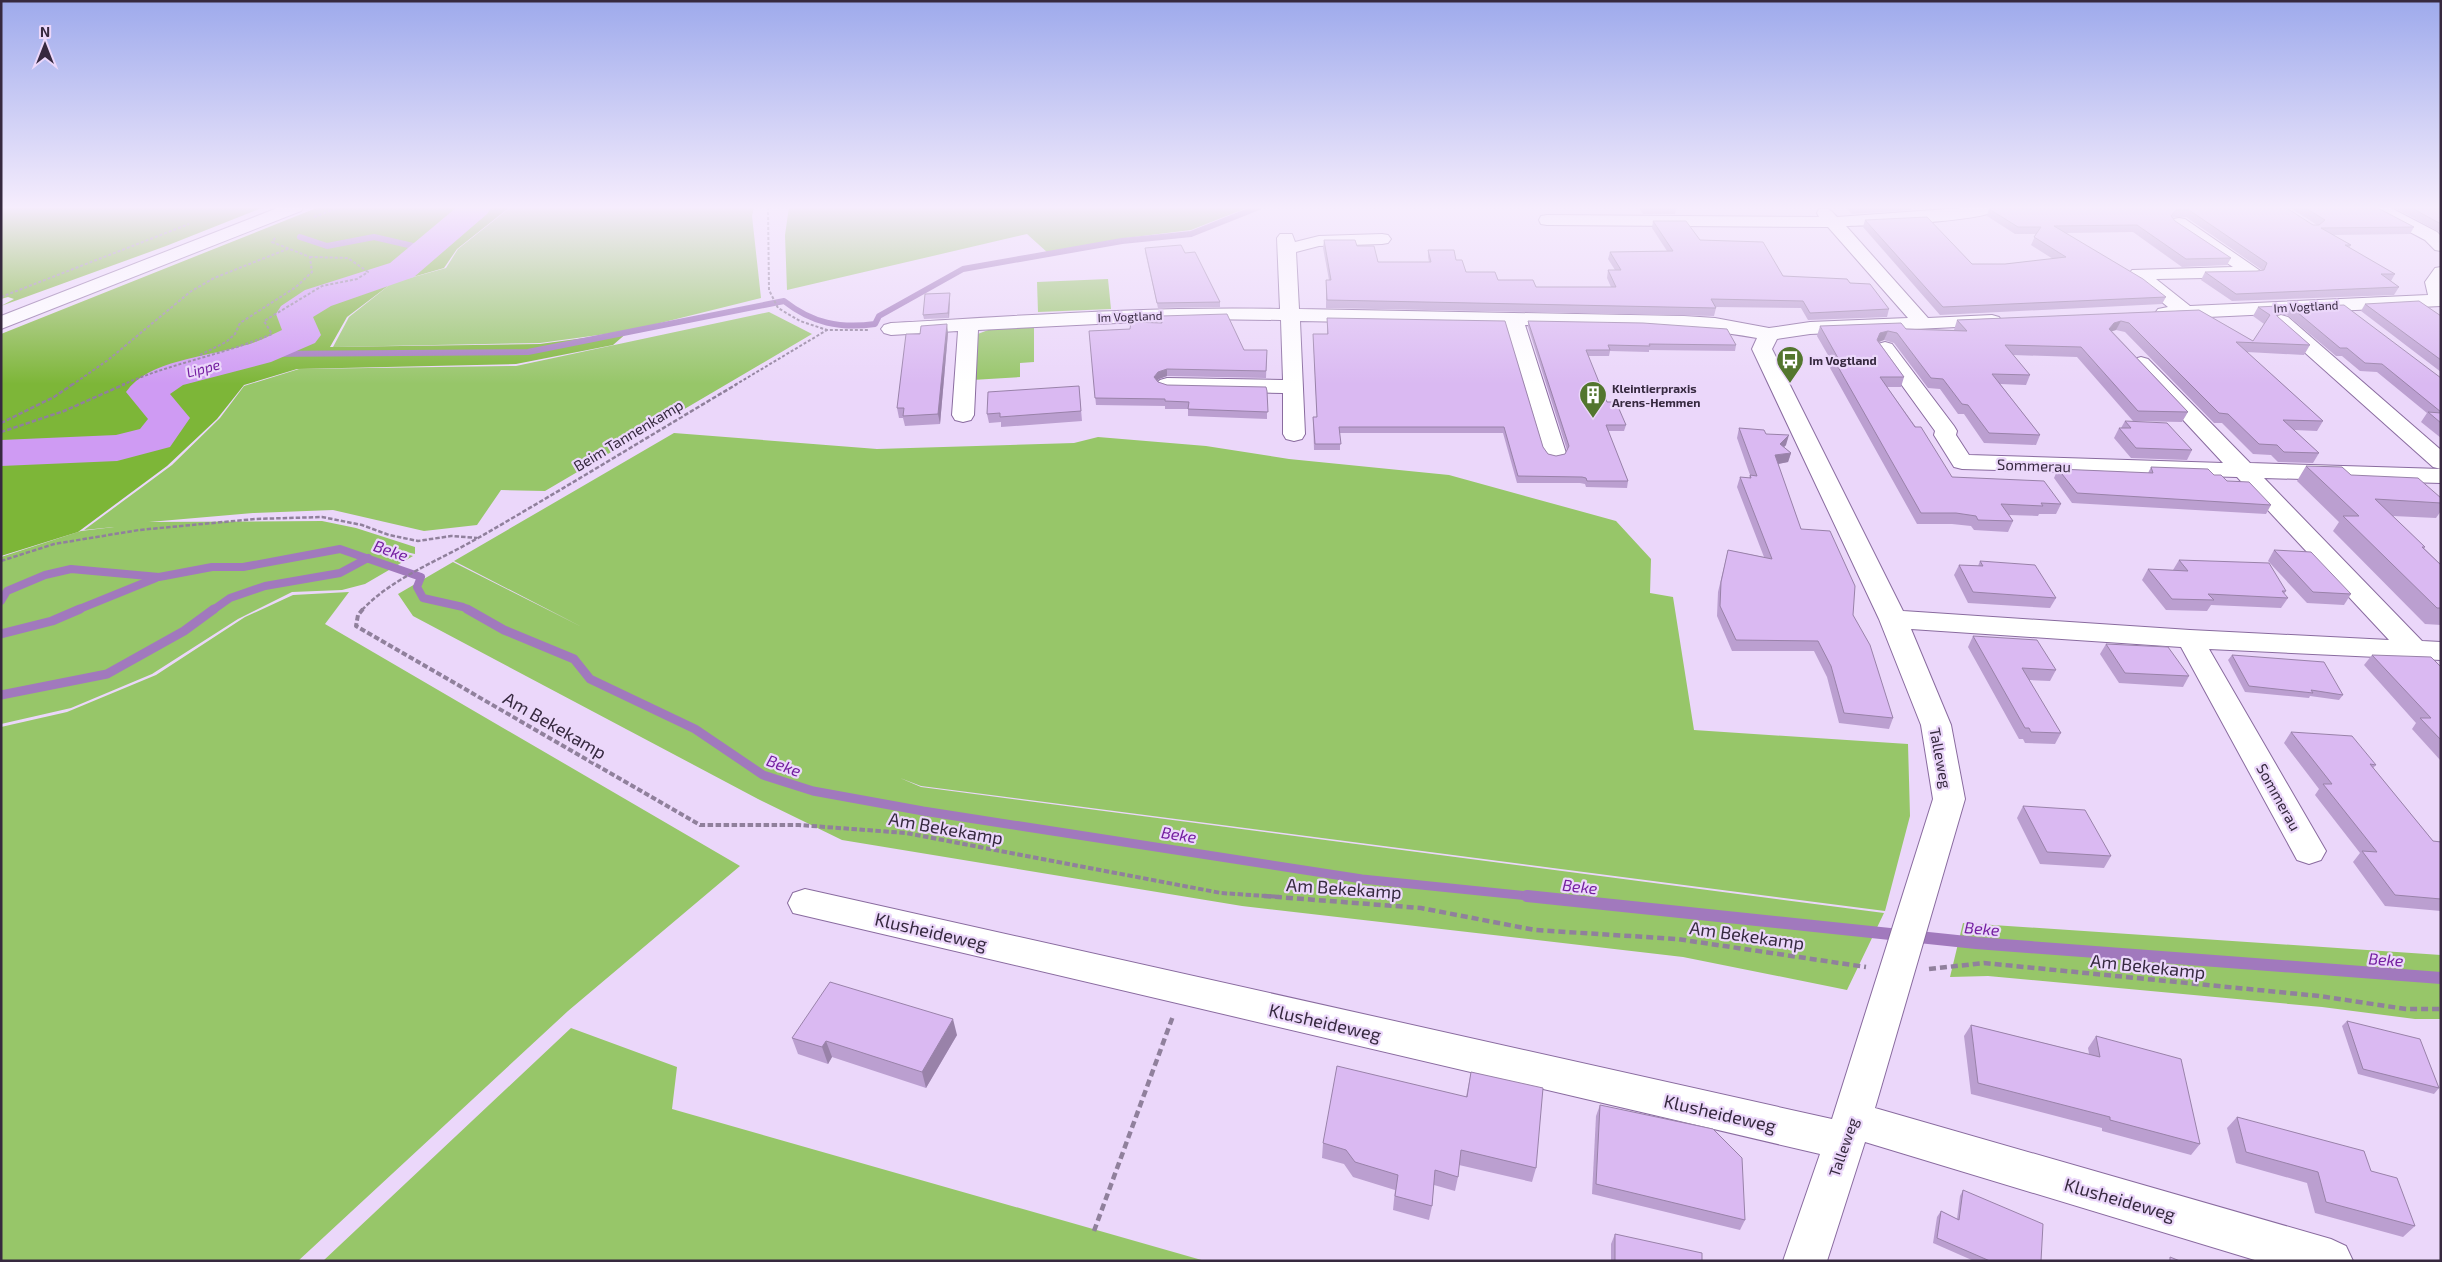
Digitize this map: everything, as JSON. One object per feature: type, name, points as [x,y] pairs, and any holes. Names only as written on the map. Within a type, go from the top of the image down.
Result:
[{"type":"main road","points":[[1,323],[146,266]]},
{"type":"main road","points":[[1288,266],[1294,387],[1294,434]]},
{"type":"main road","points":[[1872,266],[1924,324]]},
{"type":"main road","points":[[2186,312],[2138,274],[2253,272],[2244,266]]},
{"type":"main road","points":[[2441,272],[2434,282],[2436,293],[2441,298]]},
{"type":"main road","name":"Im Vogtland","points":[[2149,314],[2441,298]]},
{"type":"main road","name":"Im Vogtland","points":[[891,329],[1198,313],[1684,322],[1715,324],[1769,334],[1810,328],[2012,320]]},
{"type":"main road","points":[[1514,320],[1555,452]]},
{"type":"main road","points":[[2281,321],[2441,462]]},
{"type":"main road","points":[[963,415],[973,393],[968,324]]},
{"type":"main road","name":"Talleweg","points":[[1769,334],[1762,349],[1893,619],[1936,724],[1949,799],[1849,1131],[1805,1261]]},
{"type":"main road","points":[[2124,345],[2414,649]]},
{"type":"main road","name":"Sommerau","points":[[1885,348],[1946,431],[1945,436],[1962,462],[2441,476]]},
{"type":"main road","points":[[1167,384],[1294,387]]},
{"type":"main road","points":[[1893,619],[2190,639],[2441,651]]},
{"type":"main road","name":"Sommerau","points":[[2190,639],[2309,851]]},
{"type":"main road","name":"Klusheideweg","points":[[805,903],[1183,989],[1849,1131],[2331,1261]]},
{"type":"path","points":[[1,297],[81,266]]},
{"type":"path","points":[[1,423],[54,397],[108,360],[190,292],[214,278],[245,266]]},
{"type":"path","points":[[195,358],[226,342],[235,334],[240,323],[296,287],[312,272],[311,266]]},
{"type":"path","points":[[1,432],[64,411],[135,379],[195,358],[242,347],[272,334],[264,321],[322,286],[357,279],[368,272],[359,266]]},
{"type":"path","points":[[768,266],[768,282],[772,299],[778,308],[800,321],[826,330],[891,329]]},
{"type":"path","name":"Beim Tannenkamp","points":[[394,585],[478,538],[826,330]]},
{"type":"path","points":[[1,561],[54,544],[139,530],[255,519],[322,517],[362,525],[389,535],[418,541],[451,536],[478,538]]},
{"type":"path","name":"Am Bekekamp","points":[[394,585],[370,602],[358,615],[356,626],[700,826],[799,825],[906,833],[1221,893],[1422,908],[1535,930],[1677,939],[1898,968],[1984,963],[2319,996],[2406,1008],[2441,1008]]},
{"type":"path","points":[[1094,1231],[1183,989]]},
{"type":"green space","points":[[1,266],[111,266],[1,306],[14,299],[8,297],[1,299]]},
{"type":"green space","points":[[172,266],[445,266],[444,268],[392,283],[347,317],[330,347],[540,344],[628,332],[613,345],[516,364],[297,369],[244,385],[217,419],[167,466],[78,532],[1,556],[1,334]]},
{"type":"green space","points":[[447,266],[757,266],[761,298],[628,331],[540,343],[333,347],[349,317],[392,283],[446,268]]},
{"type":"green space","points":[[786,266],[890,266],[787,290]]},
{"type":"green space","points":[[1108,279],[1111,309],[1038,312],[1037,282]]},
{"type":"green space","points":[[769,312],[812,334],[545,491],[501,490],[477,525],[424,531],[333,510],[253,513],[149,522],[322,521],[356,528],[415,547],[415,554],[376,545],[413,556],[365,584],[342,590],[292,592],[238,619],[152,674],[71,708],[1,724],[1,557],[81,531],[114,527],[84,530],[172,465],[220,418],[244,386],[299,369],[516,366]]},
{"type":"green space","points":[[1034,327],[1034,362],[1020,363],[1020,377],[972,380],[975,335],[991,329]]},
{"type":"green space","points":[[674,433],[877,449],[1074,443],[1098,437],[1206,446],[1289,459],[1449,475],[1616,521],[1651,559],[1650,593],[1673,597],[1694,730],[1908,744],[1910,816],[1885,911],[921,786],[900,778],[921,787],[1884,913],[1847,990],[1683,957],[1242,906],[842,840],[758,799],[413,616],[398,594],[453,562],[582,627],[454,561]]},
{"type":"green space","points":[[349,592],[325,624],[740,866],[568,1011],[298,1261],[1,1261],[1,727],[67,712],[156,675],[245,617],[293,595]]},
{"type":"green space","points":[[1963,923],[2441,955],[2441,1019],[2415,1019],[2322,1007],[1988,976],[1950,977]]},
{"type":"green space","points":[[571,1028],[677,1067],[672,1109],[1205,1261],[323,1261]]},
{"type":"building","points":[[1149,266],[1202,266],[1220,302],[1157,303]]},
{"type":"building","points":[[1329,266],[1464,266],[1466,272],[1495,272],[1498,280],[1533,280],[1536,287],[1616,287],[1608,270],[1621,270],[1618,266],[1777,266],[1783,276],[1847,279],[1850,283],[1870,284],[1889,309],[1810,313],[1803,301],[1711,299],[1716,308],[1327,300],[1326,280],[1331,280]]},
{"type":"building","points":[[1906,266],[2121,266],[2143,279],[2166,297],[1943,307]]},
{"type":"building","points":[[2266,266],[2381,266],[2395,274],[2381,274],[2399,287],[2236,294],[2205,272],[2264,270]]},
{"type":"building","points":[[950,293],[948,313],[923,315],[925,294]]},
{"type":"building","points":[[2419,301],[2441,316],[2441,360],[2365,304]]},
{"type":"building","points":[[2344,305],[2441,378],[2441,412],[2382,364],[2365,363],[2347,348],[2340,348],[2291,307]]},
{"type":"building","points":[[2278,306],[2274,312],[2278,317],[2310,345],[2236,342],[2323,421],[2283,420],[2319,453],[2284,452],[2277,445],[2259,444],[2228,414],[2219,413],[2129,323],[2121,321],[2114,323],[2109,329],[2188,412],[2138,411],[2081,347],[2005,345],[2030,375],[1992,374],[2040,435],[1989,433],[1968,405],[1962,404],[1943,379],[1931,378],[1897,333],[1888,331],[1880,333],[1877,340],[1904,377],[1880,377],[1915,427],[1921,427],[1952,477],[2044,481],[2061,504],[2041,503],[2043,506],[2001,504],[2013,521],[1978,520],[1976,516],[1956,513],[1921,513],[1833,358],[1838,358],[1820,326],[1901,323],[1906,329],[1967,331],[1957,320],[2199,310],[2253,341],[2270,315],[2258,307]]},
{"type":"building","points":[[1227,314],[1244,350],[1267,350],[1266,371],[1167,369],[1158,372],[1154,377],[1158,382],[1167,385],[1266,387],[1268,412],[1188,409],[1189,402],[1165,401],[1165,399],[1095,398],[1089,331],[1130,329],[1131,322],[1162,323],[1161,316]]},
{"type":"building","points":[[1327,318],[1505,321],[1543,447],[1548,454],[1556,456],[1565,454],[1569,446],[1528,321],[1643,323],[1727,329],[1736,345],[1608,345],[1610,350],[1586,350],[1607,402],[1616,402],[1626,425],[1606,425],[1628,481],[1587,481],[1586,478],[1582,477],[1518,476],[1504,427],[1339,427],[1341,444],[1315,444],[1313,417],[1317,417],[1313,334],[1328,334]]},
{"type":"building","points":[[947,324],[938,414],[903,416],[904,408],[897,408],[906,334],[920,334],[921,326]]},
{"type":"building","points":[[1079,386],[1081,411],[1000,417],[1000,413],[987,414],[988,392]]},
{"type":"building","points":[[2428,412],[2441,413],[2441,423]]},
{"type":"building","points":[[2125,421],[2167,423],[2192,450],[2136,448],[2119,428],[2131,428]]},
{"type":"building","points":[[1739,428],[1764,430],[1766,434],[1789,435],[1780,444],[1791,453],[1775,455],[1801,529],[1830,531],[1855,586],[1853,615],[1870,645],[1893,718],[1844,713],[1831,666],[1818,641],[1736,640],[1720,606],[1721,582],[1728,550],[1772,559],[1740,477],[1751,478],[1750,475],[1757,476]]},
{"type":"building","points":[[2306,466],[2342,467],[2351,475],[2418,478],[2441,498],[2441,503],[2375,499],[2441,565],[2441,608],[2437,608],[2343,516],[2359,516]]},
{"type":"building","points":[[2151,467],[2208,469],[2214,475],[2221,475],[2227,481],[2249,482],[2271,505],[2077,493],[2058,469],[2153,473]]},
{"type":"building","points":[[2274,550],[2311,552],[2351,594],[2313,592]]},
{"type":"building","points":[[2179,560],[2269,563],[2286,591],[2282,591],[2288,598],[2208,594],[2214,600],[2172,599],[2148,569],[2188,571]]},
{"type":"building","points":[[1980,561],[2035,565],[2056,598],[1973,592],[1959,565],[1983,566]]},
{"type":"building","points":[[1973,636],[2037,640],[2056,670],[2022,668],[2061,733],[2031,732],[2029,728],[2025,728]]},
{"type":"building","points":[[2106,644],[2168,647],[2189,676],[2125,673]]},
{"type":"building","points":[[2232,655],[2324,662],[2343,695],[2311,690],[2313,693],[2249,686]]},
{"type":"building","points":[[2372,655],[2431,657],[2441,667],[2441,740],[2420,718],[2431,718]]},
{"type":"building","points":[[2291,732],[2352,736],[2376,765],[2370,764],[2433,841],[2441,842],[2441,899],[2395,895],[2362,851],[2377,852],[2323,784],[2332,784]]},
{"type":"building","points":[[2023,806],[2085,810],[2111,856],[2047,852]]},
{"type":"building","points":[[830,982],[953,1019],[922,1072],[826,1041],[822,1047],[792,1038]]},
{"type":"building","points":[[2347,1021],[2420,1039],[2439,1088],[2363,1069]]},
{"type":"building","points":[[1971,1025],[2100,1057],[2096,1036],[2181,1059],[2200,1144],[2110,1120],[2110,1117],[1978,1083]]},
{"type":"building","points":[[1337,1066],[1467,1097],[1471,1072],[1543,1088],[1536,1168],[1461,1150],[1458,1177],[1435,1170],[1432,1206],[1395,1196],[1398,1175],[1355,1162],[1346,1150],[1323,1143]]},
{"type":"building","points":[[1600,1105],[1713,1129],[1742,1158],[1745,1220],[1596,1184]]},
{"type":"building","points":[[2237,1117],[2364,1151],[2371,1171],[2397,1178],[2415,1226],[2326,1202],[2318,1172],[2246,1152]]},
{"type":"building","points":[[1963,1190],[2043,1224],[2041,1261],[1990,1261],[1937,1238],[1941,1211],[1959,1220]]},
{"type":"building","points":[[1615,1234],[1702,1253],[1702,1261],[1615,1261]]},
{"type":"building","points":[[2170,1257],[2180,1261],[2170,1261]]},
{"type":"waterway","name":"Lippe","points":[[1,453],[117,448],[155,438],[169,418],[146,392],[169,377],[258,354],[302,335],[294,314],[318,298],[402,270],[407,266]]},
{"type":"waterway","points":[[258,354],[528,352],[784,301],[805,315],[827,323],[850,326],[875,324],[879,316],[963,269],[981,266]]},
{"type":"waterway","name":"Beke","points":[[1,601],[7,591],[45,575],[71,569],[159,577],[212,567],[243,567],[340,549],[367,558]]},
{"type":"waterway","points":[[213,610],[230,598],[265,586],[340,573],[367,558]]},
{"type":"waterway","name":"Beke","points":[[367,558],[421,577],[417,587],[423,598],[467,609]]},
{"type":"waterway","points":[[77,610],[156,578]]},
{"type":"waterway","points":[[1,634],[52,621],[80,609]]},
{"type":"waterway","points":[[1,695],[107,674],[184,631],[214,609]]},
{"type":"waterway","name":"Beke","points":[[467,609],[504,630],[574,659],[590,679],[695,729],[763,775],[813,791],[923,811],[1362,879],[1539,897]]},
{"type":"waterway","name":"Beke","points":[[1527,896],[1976,943],[2441,978]]},
{"type":"place","name":"Im Vogtland","points":[[1790,384]]},
{"type":"place","name":"Kleintierpraxis Arens-Hemmen","points":[[1593,419]]}]
